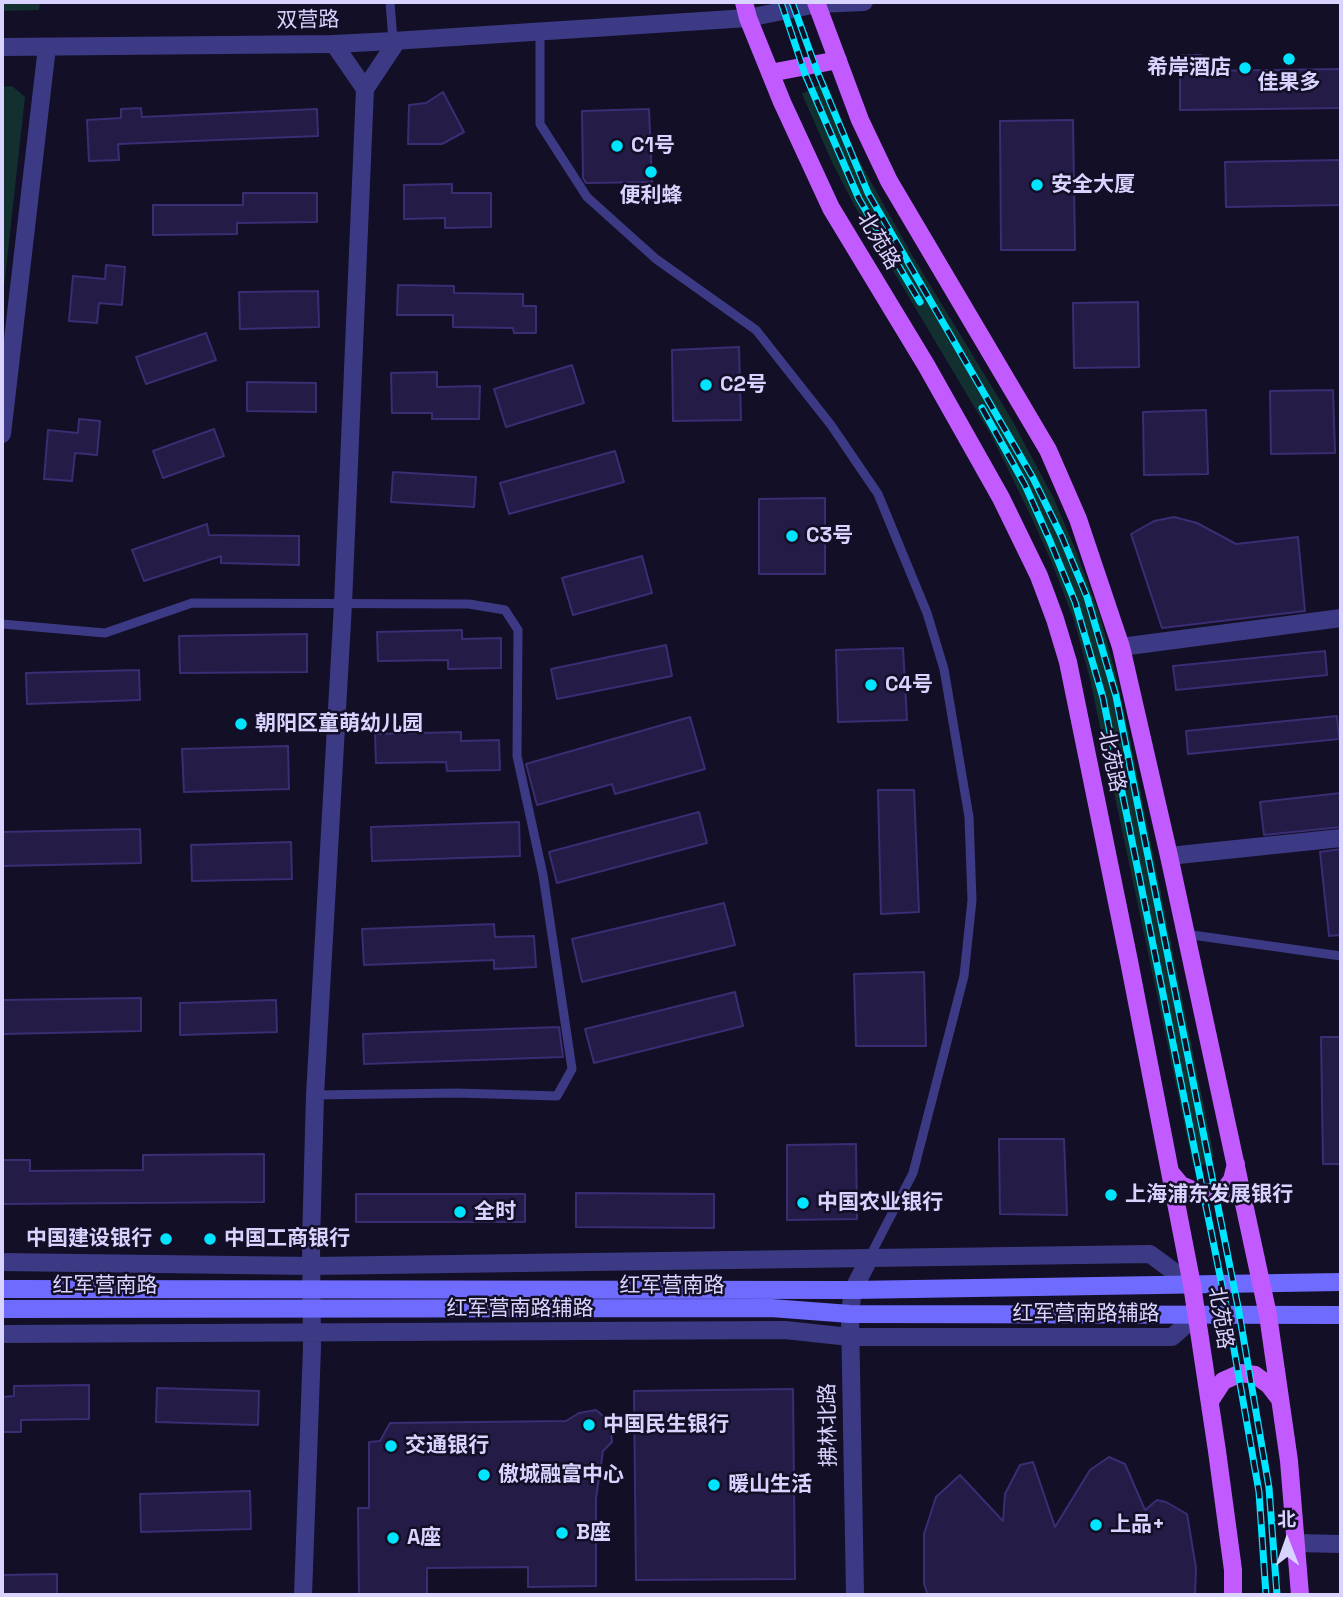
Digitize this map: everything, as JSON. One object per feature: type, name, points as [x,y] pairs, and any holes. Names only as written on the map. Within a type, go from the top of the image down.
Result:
[{"type":"main road","name":"北苑路","points":[[816,3],[860,120],[890,181],[1048,450],[1078,519],[1121,647],[1268,1315],[1289,1461],[1300,1595]]},
{"type":"main road","name":"北苑路","points":[[746,10],[770,73],[831,208],[926,365],[1001,498],[1040,576],[1068,662],[1192,1285],[1233,1570],[1233,1595]]},
{"type":"main road","points":[[770,73],[838,60]]},
{"type":"main road","points":[[1170,1172],[1181,1185],[1197,1192],[1211,1192],[1225,1189],[1232,1180],[1236,1164]]},
{"type":"main road","points":[[1338,1282],[1329,1289],[1327,1298],[1330,1307],[1339,1315]]},
{"type":"main road","name":"红军营南路","points":[[2,1309],[312,1299],[1338,1282]]},
{"type":"main road","points":[[1123,1286],[1129,1300],[1124,1314]]},
{"type":"main road","name":"红军营南路","points":[[2,1289],[312,1299],[771,1308],[850,1314],[1339,1315]]},
{"type":"main road","points":[[1210,1401],[1223,1381],[1241,1373],[1255,1375],[1269,1385],[1280,1398]]},
{"type":"street","name":"双营路","points":[[2,47],[395,41],[540,32],[816,3],[864,2]]},
{"type":"street","points":[[303,1595],[312,1333],[310,1242],[315,1095],[344,604],[365,89],[395,41]]},
{"type":"street","points":[[334,44],[365,89]]},
{"type":"street","points":[[2,434],[47,47]]},
{"type":"street","points":[[1121,647],[1341,618]]},
{"type":"street","points":[[1169,856],[1341,838]]},
{"type":"street","points":[[2,1262],[312,1266],[1150,1254],[1192,1285]]},
{"type":"street","name":"拂林北路","points":[[855,1595],[850,1314],[853,1290],[869,1259]]},
{"type":"street","name":"红军营南路辅路","points":[[2,1334],[785,1330],[850,1337],[1172,1337],[1197,1315]]},
{"type":"street","points":[[1296,1543],[1341,1544]]},
{"type":"lane","points":[[390,2],[395,41]]},
{"type":"lane","points":[[540,32],[540,124],[587,197],[656,259],[757,330],[831,425],[878,494],[926,613],[944,669],[970,817],[972,900],[964,976],[913,1173],[869,1259]]},
{"type":"lane","points":[[2,624],[105,634],[192,603],[469,604],[505,610],[518,630],[517,756],[543,874],[572,1069],[557,1097],[457,1093],[315,1095]]},
{"type":"lane","points":[[1185,934],[1341,956]]},
{"type":"green space","points":[[2,2],[40,2],[39,10],[2,11]]},
{"type":"green space","points":[[826,81],[856,155],[912,255],[1012,420],[1054,499],[1100,616],[1130,740],[1214,1157],[1204,1165],[1193,1165],[1090,679],[1074,620],[1052,563],[991,435],[854,205],[832,162],[802,94]]},
{"type":"green space","points":[[12,86],[25,97],[2,305],[2,87]]},
{"type":"building","points":[[1180,55],[1201,55],[1202,71],[1341,69],[1341,108],[1180,110]]},
{"type":"building","points":[[443,92],[464,132],[442,144],[408,144],[409,105],[426,103]]},
{"type":"building","points":[[141,108],[142,117],[317,109],[318,136],[118,144],[119,160],[89,161],[87,120],[121,118],[121,109]]},
{"type":"building","name":"C1号","points":[[649,109],[652,182],[586,183],[583,178],[582,111]]},
{"type":"building","name":"安全大厦","points":[[1073,120],[1075,250],[1001,250],[1000,121]]},
{"type":"building","points":[[1341,160],[1341,205],[1226,207],[1225,162]]},
{"type":"building","points":[[452,184],[452,193],[491,193],[491,227],[445,228],[445,218],[404,219],[404,185]]},
{"type":"building","points":[[243,193],[317,193],[317,222],[237,223],[237,234],[153,235],[153,205],[243,205]]},
{"type":"building","points":[[106,265],[125,267],[122,305],[99,303],[97,323],[69,321],[73,276],[105,279]]},
{"type":"building","points":[[398,285],[454,286],[454,293],[523,294],[523,306],[536,306],[536,333],[514,333],[513,328],[453,327],[453,315],[397,315]]},
{"type":"building","points":[[318,291],[319,327],[240,329],[239,292]]},
{"type":"building","points":[[1138,302],[1139,367],[1074,368],[1073,303]]},
{"type":"building","points":[[206,333],[216,360],[146,384],[136,357]]},
{"type":"building","name":"C2号","points":[[739,347],[741,420],[673,421],[672,350]]},
{"type":"building","points":[[572,365],[584,403],[506,427],[494,389]]},
{"type":"building","points":[[437,372],[437,387],[480,386],[479,419],[432,419],[432,413],[392,413],[391,373]]},
{"type":"building","points":[[247,382],[316,383],[316,412],[247,411]]},
{"type":"building","points":[[1333,390],[1335,453],[1271,454],[1270,391]]},
{"type":"building","points":[[1206,410],[1208,474],[1144,475],[1143,412]]},
{"type":"building","points":[[79,419],[100,421],[97,455],[75,453],[72,481],[44,479],[48,430],[78,433]]},
{"type":"building","points":[[214,429],[224,456],[163,478],[153,451]]},
{"type":"building","points":[[615,451],[624,482],[509,514],[500,483]]},
{"type":"building","points":[[393,472],[476,477],[474,507],[391,502]]},
{"type":"building","name":"C3号","points":[[825,498],[825,574],[759,574],[759,499]]},
{"type":"building","points":[[1174,517],[1197,523],[1236,544],[1298,537],[1305,611],[1162,628],[1131,534],[1154,521]]},
{"type":"building","points":[[207,524],[209,535],[299,536],[299,565],[221,563],[221,556],[144,581],[132,550]]},
{"type":"building","points":[[642,556],[652,593],[573,615],[562,578]]},
{"type":"building","points":[[462,630],[462,639],[501,638],[501,668],[448,669],[448,660],[378,661],[377,632]]},
{"type":"building","points":[[307,634],[307,672],[180,673],[179,636]]},
{"type":"building","points":[[666,645],[672,676],[557,699],[551,669]]},
{"type":"building","name":"C4号","points":[[903,648],[907,720],[838,722],[836,650]]},
{"type":"building","points":[[1325,651],[1327,675],[1176,690],[1173,666]]},
{"type":"building","points":[[139,670],[140,700],[27,704],[26,673]]},
{"type":"building","points":[[1337,716],[1339,739],[1188,754],[1186,731]]},
{"type":"building","points":[[690,717],[705,769],[615,794],[612,784],[537,805],[526,764]]},
{"type":"building","points":[[461,732],[461,741],[499,740],[500,770],[447,771],[446,762],[376,763],[375,734]]},
{"type":"building","points":[[288,746],[289,789],[184,792],[182,749]]},
{"type":"building","points":[[878,790],[914,790],[919,912],[881,914]]},
{"type":"building","points":[[1341,793],[1341,827],[1264,835],[1260,802]]},
{"type":"building","points":[[699,812],[707,843],[557,883],[549,852]]},
{"type":"building","points":[[519,822],[520,856],[372,861],[371,827]]},
{"type":"building","points":[[140,829],[141,863],[2,866],[2,832]]},
{"type":"building","points":[[291,842],[292,879],[192,881],[191,845]]},
{"type":"building","points":[[1341,849],[1341,935],[1329,936],[1320,852]]},
{"type":"building","points":[[724,903],[735,945],[582,982],[572,939]]},
{"type":"building","points":[[494,924],[495,937],[534,936],[536,967],[494,969],[494,960],[364,965],[362,929]]},
{"type":"building","points":[[924,972],[926,1046],[856,1046],[854,974]]},
{"type":"building","points":[[735,992],[743,1026],[594,1063],[585,1029]]},
{"type":"building","points":[[141,998],[141,1031],[3,1034],[2,1000]]},
{"type":"building","points":[[276,1000],[277,1032],[180,1035],[180,1003]]},
{"type":"building","points":[[559,1027],[563,1057],[364,1064],[363,1034]]},
{"type":"building","points":[[1321,1037],[1341,1037],[1341,1164],[1323,1164]]},
{"type":"building","points":[[999,1139],[1064,1139],[1067,1215],[1000,1214]]},
{"type":"building","points":[[856,1144],[857,1219],[787,1220],[787,1145]]},
{"type":"building","points":[[264,1154],[264,1202],[2,1204],[2,1160],[30,1160],[30,1171],[143,1170],[143,1155]]},
{"type":"building","points":[[576,1193],[714,1194],[714,1228],[576,1227]]},
{"type":"building","points":[[356,1194],[525,1194],[525,1222],[356,1222]]},
{"type":"building","points":[[89,1385],[89,1419],[21,1420],[21,1432],[2,1432],[2,1397],[14,1396],[14,1386]]},
{"type":"building","points":[[157,1388],[259,1391],[258,1425],[156,1422]]},
{"type":"building","name":"暖山生活","points":[[793,1389],[795,1579],[636,1580],[634,1391]]},
{"type":"building","name":"傲城融富中心","points":[[596,1410],[610,1422],[612,1442],[603,1451],[596,1498],[596,1586],[528,1587],[528,1567],[427,1568],[427,1595],[359,1595],[358,1508],[369,1508],[369,1442],[380,1441],[390,1423],[566,1421],[579,1413]]},
{"type":"building","name":"上品+","points":[[1109,1457],[1125,1464],[1145,1510],[1157,1500],[1187,1514],[1196,1568],[1195,1595],[928,1595],[924,1584],[924,1534],[936,1497],[960,1475],[1003,1521],[1005,1494],[1020,1465],[1033,1462],[1055,1527],[1090,1470]]},
{"type":"building","points":[[250,1491],[251,1529],[141,1532],[140,1494]]},
{"type":"building","points":[[57,1574],[57,1595],[2,1595],[2,1575]]},
{"type":"railway","points":[[781,2],[805,74],[859,199],[920,302]]},
{"type":"railway","points":[[792,2],[817,71],[868,193],[1033,478],[1087,597],[1116,696],[1239,1312],[1269,1488],[1277,1595]]},
{"type":"railway","points":[[982,408],[1025,485],[1050,541],[1075,602],[1103,698],[1228,1315],[1259,1492],[1266,1595]]},
{"type":"place","name":"佳果多","points":[[1289,59]]},
{"type":"place","name":"希岸酒店","points":[[1245,68]]},
{"type":"place","name":"C1号","points":[[617,146]]},
{"type":"place","name":"便利蜂","points":[[651,172]]},
{"type":"place","name":"安全大厦","points":[[1037,185]]},
{"type":"place","name":"C2号","points":[[706,385]]},
{"type":"place","name":"C3号","points":[[792,536]]},
{"type":"place","name":"C4号","points":[[871,685]]},
{"type":"place","name":"朝阳区童萌幼儿园","points":[[241,724]]},
{"type":"place","name":"上海浦东发展银行","points":[[1111,1195]]},
{"type":"place","name":"中国农业银行","points":[[803,1203]]},
{"type":"place","name":"全时","points":[[460,1212]]},
{"type":"place","name":"中国建设银行","points":[[166,1239]]},
{"type":"place","name":"中国工商银行","points":[[210,1239]]},
{"type":"place","name":"中国民生银行","points":[[589,1425]]},
{"type":"place","name":"交通银行","points":[[391,1446]]},
{"type":"place","name":"傲城融富中心","points":[[484,1475]]},
{"type":"place","name":"暖山生活","points":[[714,1485]]},
{"type":"place","name":"上品+","points":[[1096,1525]]},
{"type":"place","name":"B座","points":[[562,1533]]},
{"type":"place","name":"A座","points":[[393,1538]]}]
